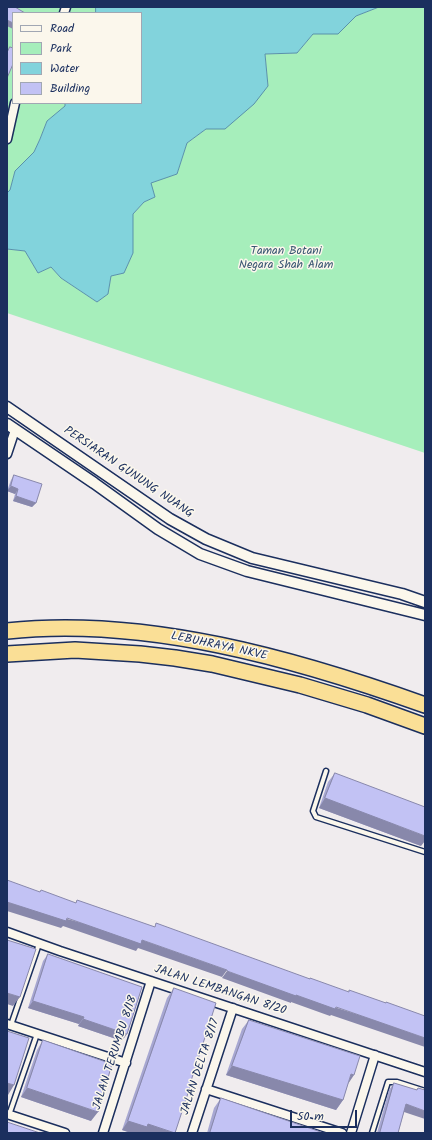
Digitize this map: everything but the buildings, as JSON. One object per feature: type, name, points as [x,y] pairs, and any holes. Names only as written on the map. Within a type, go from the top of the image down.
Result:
[{"type":"highway","name":"LEBUHRAYA NKVE","points":[[7,631],[56,629],[98,630],[150,634],[213,644],[305,666],[373,687],[425,706]]},
{"type":"highway","name":"LEBUHRAYA NKVE","points":[[7,654],[75,650],[140,654],[212,664],[300,685],[367,705],[425,726]]},
{"type":"highway","points":[[7,662],[75,650]]},
{"type":"street","points":[[7,139],[15,104]]},
{"type":"street","name":"PERSIARAN GUNUNG NUANG","points":[[7,407],[170,520],[206,539],[252,558],[402,594],[425,602]]},
{"type":"street","points":[[7,454],[11,427],[94,483],[158,529],[200,554],[247,571],[425,615]]},
{"type":"street","name":"JALAN LEMBANGAN 8/20","points":[[7,932],[39,944],[425,1072]]},
{"type":"street","name":"JALAN TERUMBU 8/18","points":[[103,1133],[151,981]]},
{"type":"street","name":"JALAN DELTA 8/17","points":[[192,1133],[233,1008]]},
{"type":"street","points":[[9,1024],[126,1062]]},
{"type":"street","points":[[351,1133],[375,1055]]},
{"type":"street","points":[[206,1089],[342,1133]]},
{"type":"street","points":[[8,1114],[65,1133]]},
{"type":"lane","points":[[326,771],[313,811],[316,817],[425,852]]},
{"type":"lane","points":[[9,1024],[39,944]]},
{"type":"lane","points":[[8,1114],[37,1034]]},
{"type":"lane","points":[[372,1133],[388,1082],[396,1082],[425,1091]]},
{"type":"green space","points":[[7,7],[96,7],[96,12],[12,12],[12,104],[65,104],[66,106],[47,121],[34,152],[15,171],[10,190],[7,193]]},
{"type":"green space","name":"Taman Botani Negara Shah Alam","points":[[379,7],[425,7],[425,453],[7,313],[7,249],[25,251],[38,273],[51,267],[61,278],[97,302],[108,294],[111,276],[124,273],[133,253],[133,214],[144,202],[155,197],[150,183],[177,174],[187,143],[206,129],[225,128],[268,86],[265,54],[297,53],[313,34],[338,34],[356,16]]},
{"type":"water","points":[[96,7],[379,7],[356,16],[338,34],[313,34],[297,53],[265,54],[268,86],[254,104],[225,129],[206,129],[187,143],[177,174],[151,183],[155,197],[144,202],[133,214],[133,253],[124,273],[111,276],[108,294],[97,302],[61,278],[51,267],[38,273],[25,251],[7,249],[7,193],[10,190],[15,171],[34,152],[47,121],[65,106],[65,104],[142,104],[142,12],[96,12]]}]
